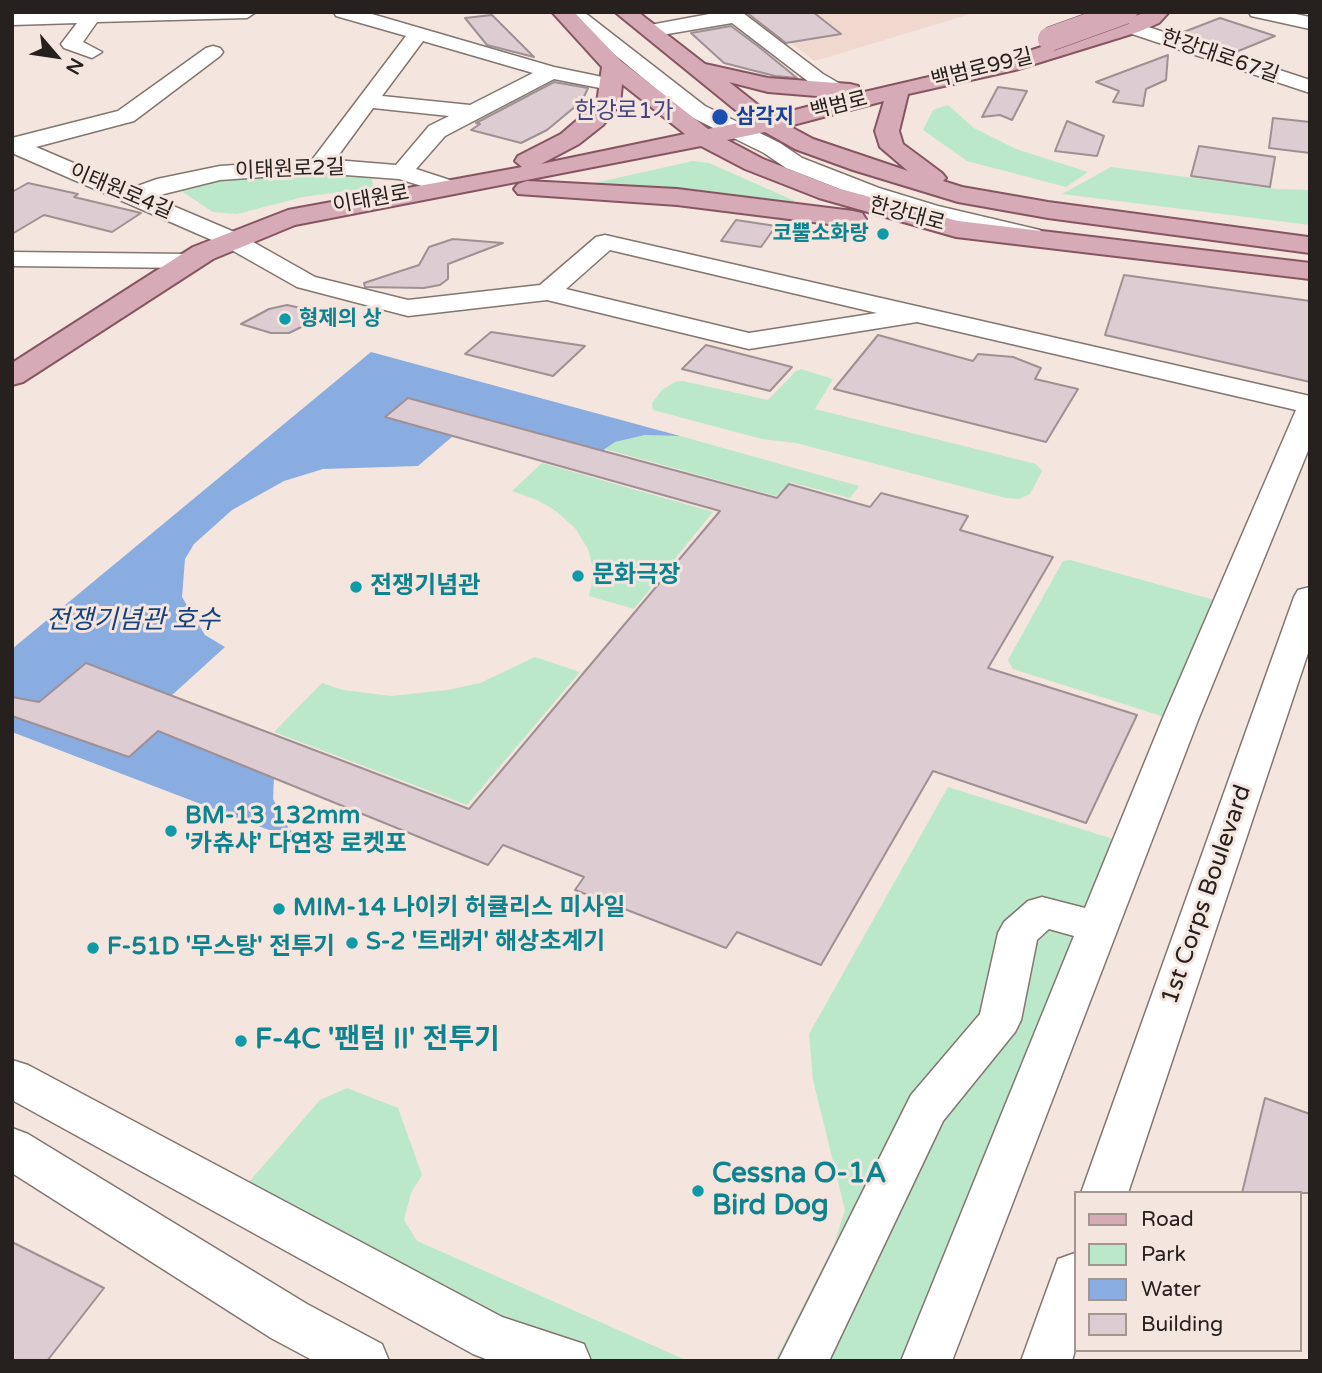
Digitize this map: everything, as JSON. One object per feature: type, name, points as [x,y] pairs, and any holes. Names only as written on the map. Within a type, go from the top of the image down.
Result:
[{"type":"main road","name":"한강대로","points":[[562,12],[612,75],[703,137],[754,164],[828,193],[956,229],[1310,271]]},
{"type":"main road","name":"한강대로","points":[[625,12],[690,62],[754,127],[958,194],[1310,245]]},
{"type":"main road","name":"백범로99길","points":[[897,91],[1007,65],[1121,20],[1180,12]]},
{"type":"main road","points":[[1086,14],[1113,22],[1121,20]]},
{"type":"main road","name":"백범로99길","points":[[1042,36],[1086,14]]},
{"type":"main road","name":"백범로","points":[[754,127],[897,91],[1042,36],[1121,20]]},
{"type":"main road","name":"백범로99길","points":[[897,91],[942,65],[994,46]]},
{"type":"main road","points":[[690,62],[768,85],[810,90],[897,91],[887,131],[892,147],[909,162],[958,194]]},
{"type":"main road","points":[[480,182],[570,139],[595,120],[608,104],[612,75]]},
{"type":"main road","name":"이태원로","points":[[12,376],[189,261],[230,239],[312,211],[480,182],[754,127]]},
{"type":"main road","points":[[480,182],[542,191],[677,197],[908,227],[956,229]]},
{"type":"street","points":[[12,19],[247,12]]},
{"type":"street","points":[[343,12],[551,72],[612,75]]},
{"type":"street","points":[[572,12],[697,111],[754,127],[796,158],[858,182],[955,211],[1004,218],[1096,216]]},
{"type":"street","points":[[1258,12],[1310,23]]},
{"type":"street","points":[[650,31],[733,15],[816,78],[839,89]]},
{"type":"street","points":[[91,17],[71,44],[92,52]]},
{"type":"street","name":"한강대로67길","points":[[1121,20],[1310,87]]},
{"type":"street","points":[[319,166],[365,101],[418,34]]},
{"type":"street","points":[[14,146],[126,116],[213,52]]},
{"type":"street","points":[[402,172],[437,131],[551,72]]},
{"type":"street","points":[[365,101],[472,111]]},
{"type":"street","points":[[754,127],[794,163],[871,193],[932,212],[1045,238]]},
{"type":"street","name":"이태원로4길","points":[[14,146],[230,239],[306,282],[408,307],[547,292]]},
{"type":"street","name":"이태원로2길","points":[[133,196],[165,184],[220,173],[319,166],[402,172],[448,187]]},
{"type":"street","points":[[547,292],[605,242],[1310,405]]},
{"type":"street","points":[[12,259],[189,261]]},
{"type":"street","points":[[760,284],[848,305],[917,314]]},
{"type":"street","points":[[547,292],[748,341],[917,314]]},
{"type":"street","points":[[926,1361],[1186,707],[1310,410]]},
{"type":"street","name":"1st Corps Boulevard","points":[[1105,1191],[1310,597]]},
{"type":"street","points":[[803,1361],[927,1108],[1000,1020],[1018,933],[1042,912],[1100,927]]},
{"type":"street","points":[[12,1078],[491,1337],[566,1361]]},
{"type":"street","points":[[12,1148],[289,1321],[364,1361]]},
{"type":"street","points":[[1046,1361],[1074,1278]]},
{"type":"shaded area","points":[[749,12],[977,12],[815,61]]},
{"type":"green space","points":[[948,105],[974,128],[1016,149],[1088,172],[1066,187],[967,161],[923,130],[933,110]]},
{"type":"green space","points":[[693,161],[709,163],[795,201],[776,203],[581,186]]},
{"type":"green space","points":[[1111,167],[1277,189],[1310,190],[1310,225],[1062,194]]},
{"type":"green space","points":[[318,170],[370,174],[374,187],[303,197],[237,214],[213,212],[175,187],[221,177]]},
{"type":"green space","points":[[801,369],[833,379],[815,409],[1036,464],[1042,471],[1030,494],[1019,499],[1006,498],[796,443],[762,439],[653,410],[652,403],[662,390],[675,382],[683,381],[768,400]]},
{"type":"green space","points":[[645,435],[680,436],[859,486],[850,498],[790,482],[776,496],[605,449],[615,442]]},
{"type":"green space","points":[[542,463],[713,512],[634,609],[589,596],[594,572],[588,549],[575,528],[556,511],[537,500],[512,491]]},
{"type":"green space","points":[[1070,560],[1218,601],[1171,719],[1013,669],[1008,660],[1063,561]]},
{"type":"green space","points":[[535,657],[580,672],[467,805],[274,732],[322,683],[343,690],[391,696],[448,690],[480,683]]},
{"type":"green space","points":[[948,787],[1113,839],[902,1361],[772,1361],[776,1359],[834,1245],[845,1210],[813,1080],[809,1034]]},
{"type":"green space","points":[[347,1088],[398,1108],[422,1175],[411,1193],[404,1220],[417,1241],[688,1361],[552,1361],[253,1194],[249,1182],[320,1100]]},
{"type":"water","name":"전쟁기념관 호수","points":[[371,352],[680,436],[645,435],[615,442],[602,451],[408,398],[386,417],[453,436],[418,466],[323,469],[284,481],[232,510],[194,544],[185,559],[182,597],[205,635],[225,647],[171,696],[86,663],[55,689],[274,777],[273,799],[289,829],[316,848],[12,732],[12,649]]},
{"type":"building","points":[[746,12],[813,12],[841,34],[786,43]]},
{"type":"building","points":[[492,15],[534,57],[487,45],[465,18]]},
{"type":"building","points":[[1220,18],[1275,36],[1236,52],[1181,33]]},
{"type":"building","points":[[731,26],[797,78],[775,76],[724,63],[691,33]]},
{"type":"building","points":[[1168,55],[1166,80],[1146,89],[1143,106],[1113,102],[1119,91],[1096,82]]},
{"type":"building","points":[[554,82],[588,88],[582,101],[547,130],[521,143],[471,130],[480,124],[476,123]]},
{"type":"building","points":[[998,87],[1027,91],[1012,120],[1000,115],[982,117]]},
{"type":"building","points":[[1273,118],[1310,122],[1310,153],[1269,148]]},
{"type":"building","points":[[1067,121],[1104,136],[1097,156],[1055,151]]},
{"type":"building","points":[[1199,146],[1275,157],[1270,187],[1191,176]]},
{"type":"building","points":[[28,183],[78,194],[74,197],[141,213],[112,232],[44,215],[12,234],[12,192]]},
{"type":"building","points":[[736,220],[776,226],[761,247],[721,241]]},
{"type":"building","points":[[453,239],[503,243],[448,264],[448,279],[440,285],[424,288],[365,287],[364,283],[419,265],[429,247]]},
{"type":"building","points":[[1124,275],[1310,301],[1310,382],[1105,335]]},
{"type":"building","name":"형제의 상","points":[[287,305],[328,314],[289,333],[271,333],[241,324],[269,309]]},
{"type":"building","points":[[491,332],[585,346],[553,376],[465,354]]},
{"type":"building","points":[[878,335],[973,361],[978,354],[1013,357],[1041,368],[1035,379],[1078,389],[1046,442],[834,389]]},
{"type":"building","points":[[706,345],[792,367],[770,391],[682,369]]},
{"type":"building","points":[[408,398],[777,498],[789,484],[870,507],[881,493],[968,516],[960,530],[1053,557],[988,668],[1137,715],[1086,823],[933,771],[821,965],[737,932],[726,948],[575,890],[584,877],[503,845],[488,865],[158,731],[129,757],[12,716],[12,697],[39,702],[86,663],[469,809],[720,511],[385,417]]},
{"type":"building","points":[[1265,1098],[1310,1114],[1310,1193],[1242,1191]]},
{"type":"building","points":[[12,1242],[104,1288],[47,1361],[12,1361]]},
{"type":"place","name":"삼각지","points":[[720,117]]},
{"type":"place","name":"코뿔소화랑","points":[[883,234]]},
{"type":"place","name":"형제의 상","points":[[285,319]]},
{"type":"place","name":"문화극장","points":[[578,576]]},
{"type":"place","name":"전쟁기념관","points":[[356,587]]},
{"type":"place","name":"BM-13 132mm '카츄샤' 다연장 로켓포","points":[[171,831]]},
{"type":"place","name":"MIM-14 나이키 허큘리스 미사일","points":[[279,909]]},
{"type":"place","name":"S-2 '트래커' 해상초계기","points":[[352,943]]},
{"type":"place","name":"F-51D '무스탕' 전투기","points":[[93,948]]},
{"type":"place","name":"F-4C '팬텀 II' 전투기","points":[[241,1041]]},
{"type":"place","name":"Cessna O-1A Bird Dog","points":[[698,1191]]},
{"type":"district","name":"한강로1가","points":[[624,112]]}]
